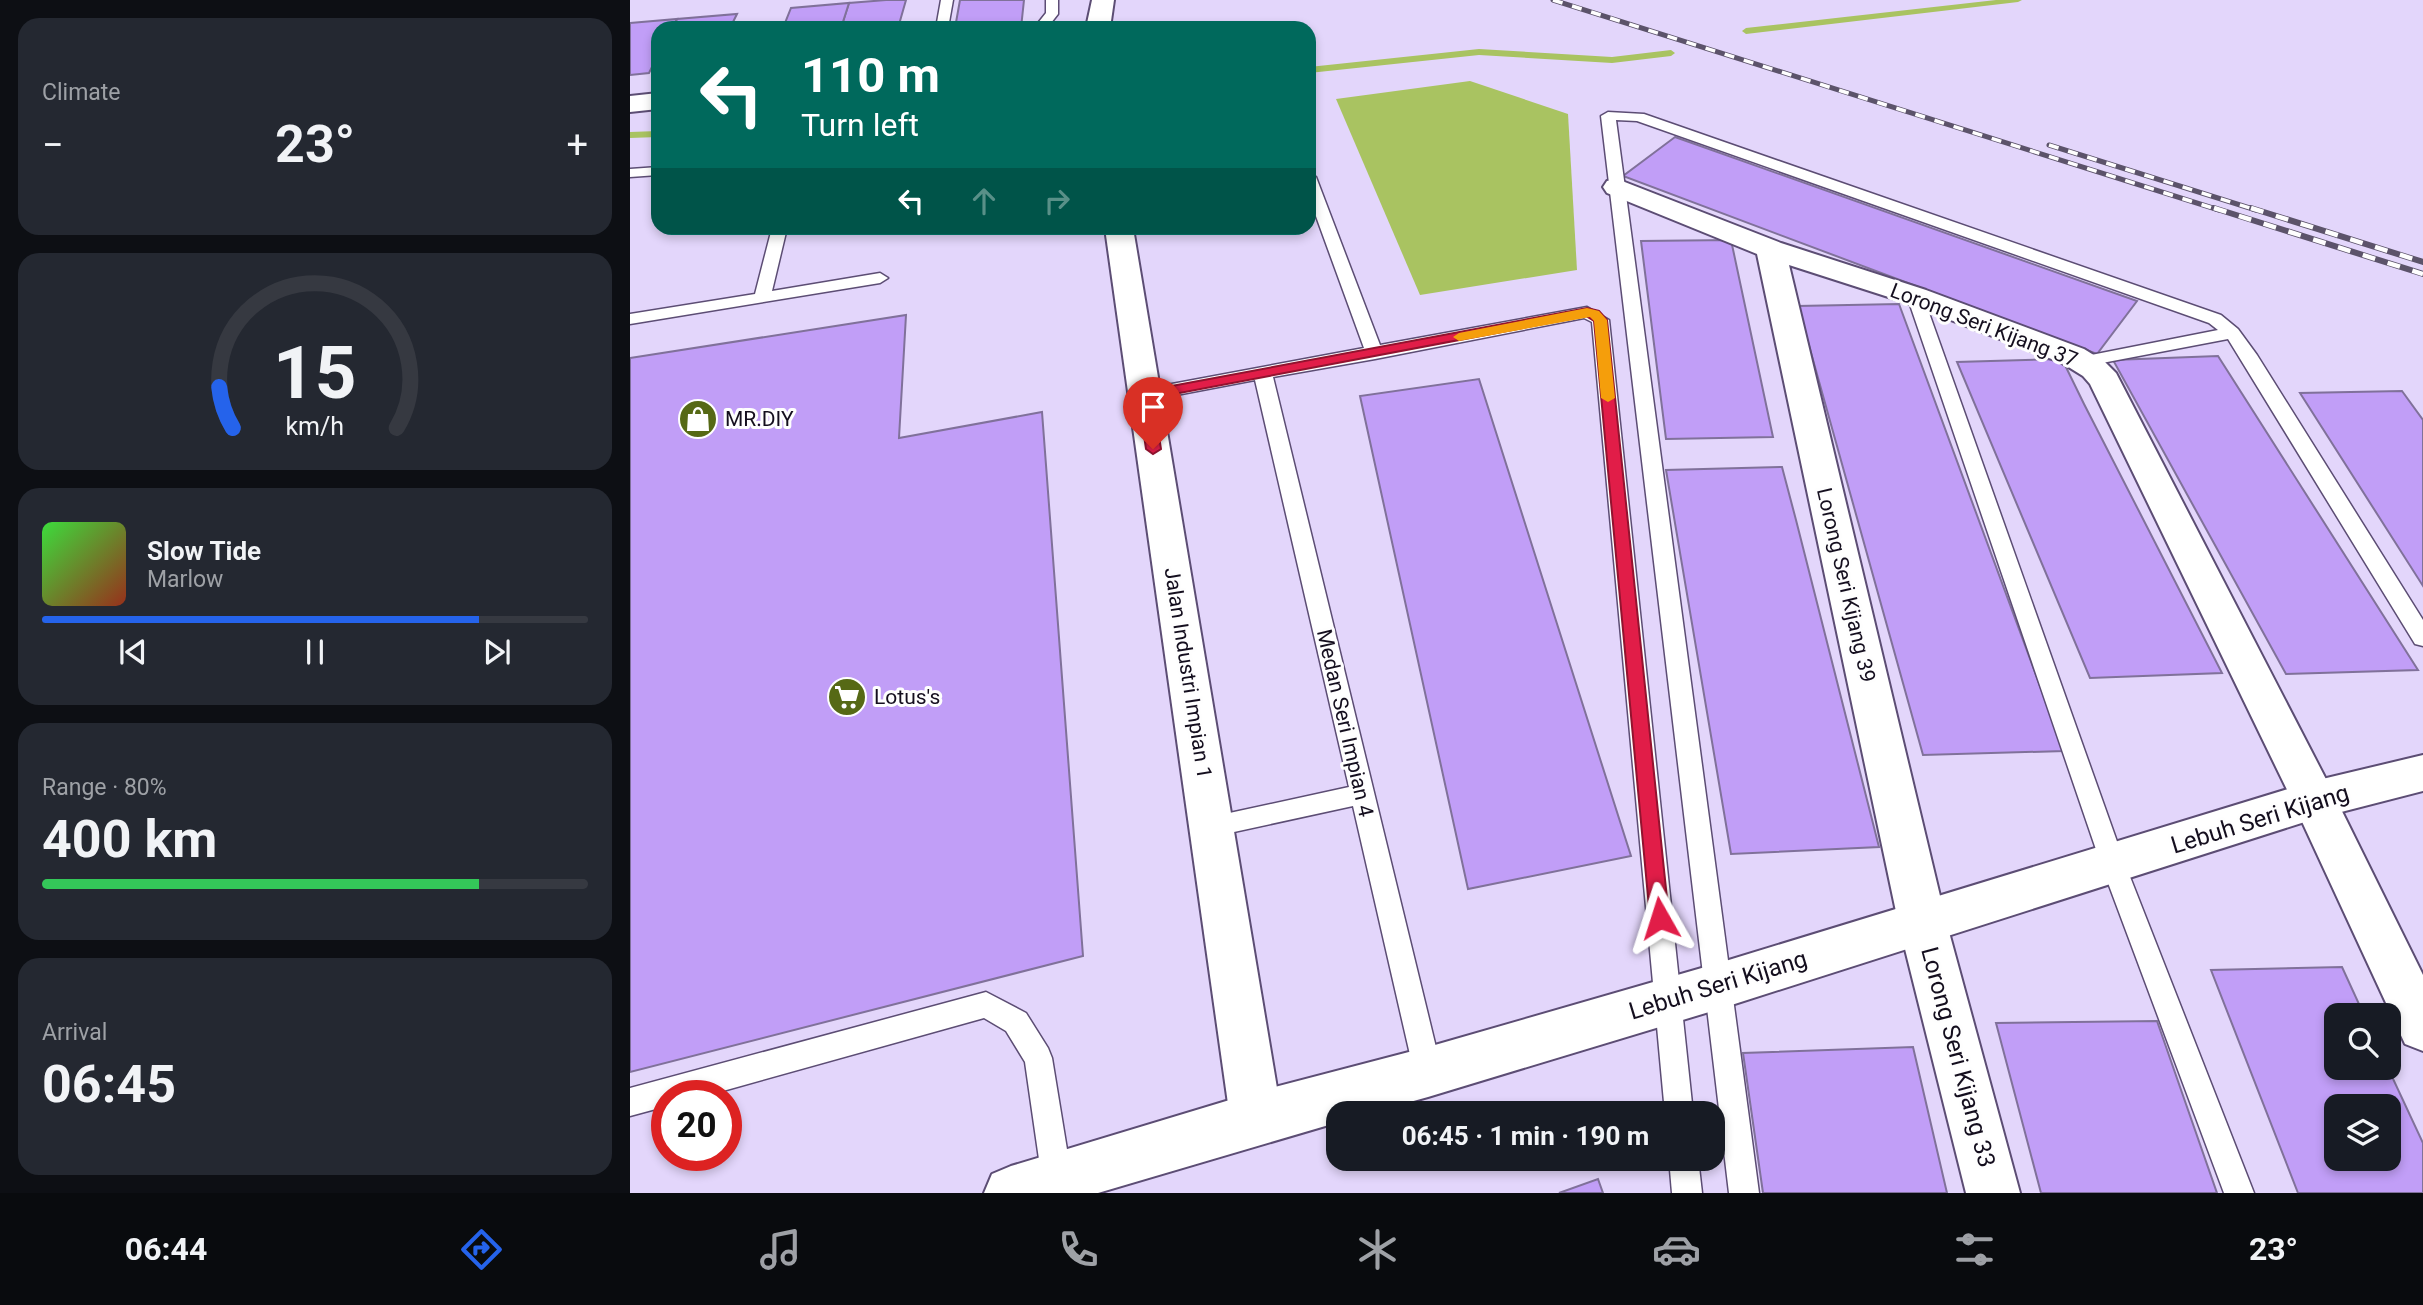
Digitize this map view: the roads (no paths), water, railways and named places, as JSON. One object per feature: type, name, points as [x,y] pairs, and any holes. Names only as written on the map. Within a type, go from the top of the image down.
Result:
[{"type":"street","points":[[1099,21],[1103,0]]},
{"type":"street","points":[[630,104],[651,102]]},
{"type":"street","name":"Lorong Seri Kijang 37","points":[[1617,187],[1771,249],[1915,296],[2081,362],[2104,380],[2314,800],[2423,1027]]},
{"type":"street","name":"Jalan Industri Impian 1","points":[[1120,235],[1256,1118]]},
{"type":"street","name":"Lorong Seri Kijang 39","points":[[1771,249],[1922,921]]},
{"type":"street","name":"Lebuh Seri Kijang","points":[[1042,1189],[1256,1118],[1428,1072],[1719,986],[2314,800],[2423,773]]},
{"type":"street","name":"Lorong Seri Kijang 33","points":[[1922,921],[1993,1193]]},
{"type":"lane","points":[[943,21],[947,0]]},
{"type":"lane","points":[[1046,21],[1052,14],[1052,0]]},
{"type":"lane","points":[[1744,1193],[1608,116],[1639,117],[2215,319],[2232,333],[2423,638]]},
{"type":"lane","points":[[630,173],[651,171]]},
{"type":"lane","points":[[1316,196],[1375,354]]},
{"type":"lane","points":[[762,297],[777,235]]},
{"type":"lane","points":[[630,319],[880,278]]},
{"type":"lane","points":[[1915,296],[2113,864],[2239,1193]]},
{"type":"lane","points":[[1145,395],[1375,354],[1587,312],[1600,320],[1678,1101]]},
{"type":"lane","points":[[2081,362],[2232,333]]},
{"type":"lane","name":"Medan Seri Impian 4","points":[[1263,374],[1428,1072]]},
{"type":"lane","points":[[1211,827],[1362,794]]},
{"type":"lane","points":[[630,1102],[986,1005],[1016,1022],[1038,1058],[1042,1189]]},
{"type":"lane","points":[[1685,1171],[1687,1193]]},
{"type":"waterway","points":[[1746,31],[2018,0]]},
{"type":"waterway","points":[[1316,69],[1479,52],[1612,60],[1671,53]]},
{"type":"waterway","points":[[630,135],[651,134]]},
{"type":"railway","points":[[1553,0],[2219,210]]},
{"type":"railway","points":[[2049,145],[2256,210]]},
{"type":"railway","points":[[2214,208],[2423,274]]},
{"type":"railway","points":[[2251,208],[2423,262]]},
{"type":"place","name":"MR.DIY","points":[[698,419]]},
{"type":"place","name":"Lotus's","points":[[847,697]]}]
